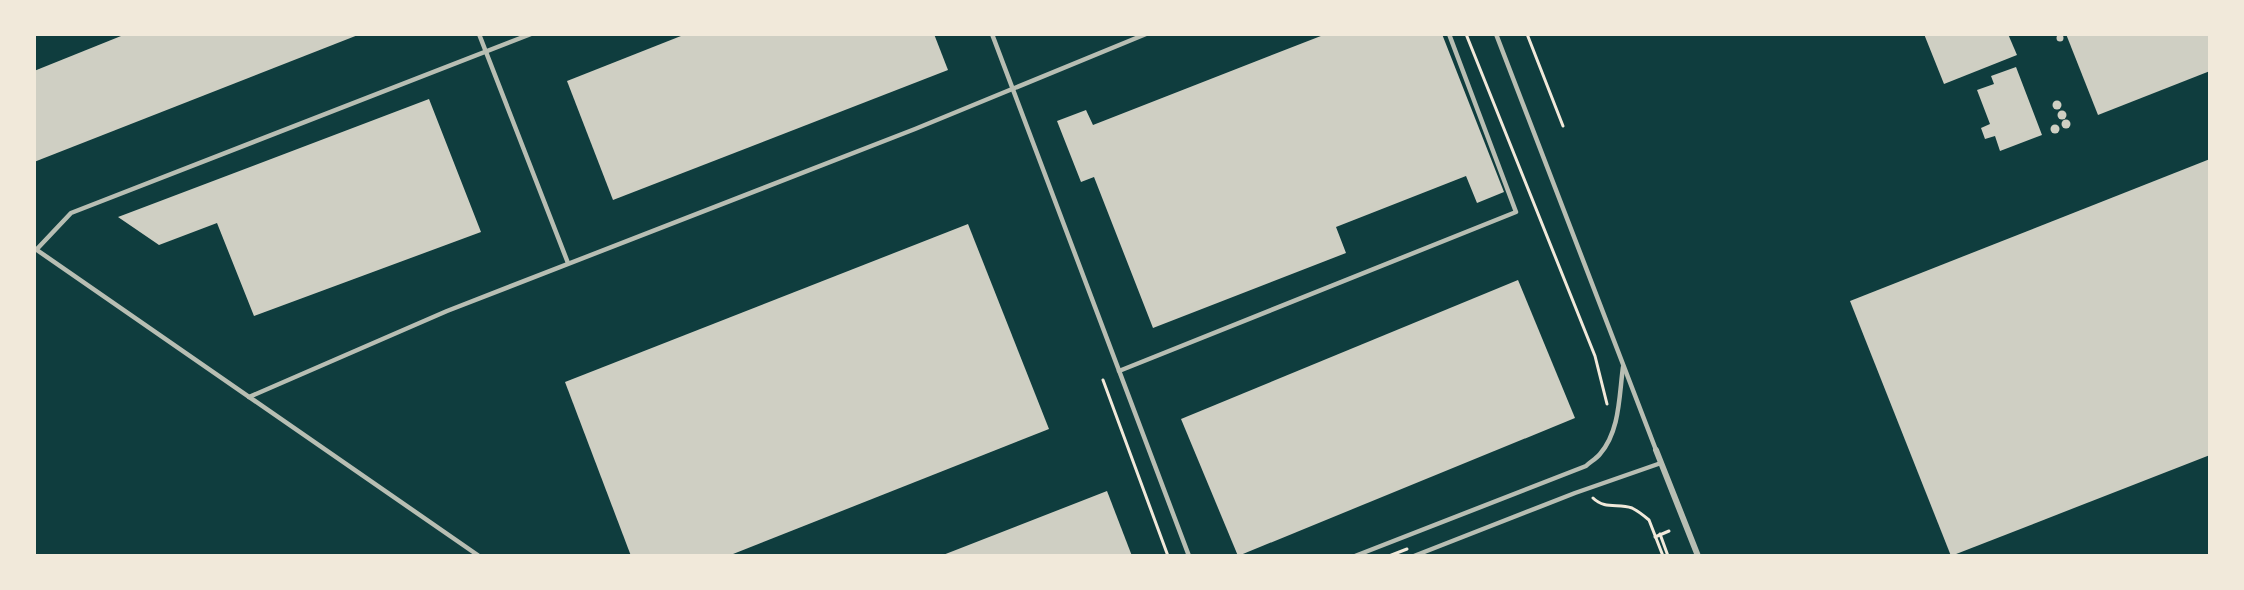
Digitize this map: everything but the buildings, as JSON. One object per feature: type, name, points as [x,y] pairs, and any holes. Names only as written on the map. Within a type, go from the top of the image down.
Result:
[{"type":"street","points":[[1656,450],[1698,555]]},
{"type":"lane","points":[[479,34],[568,263]]},
{"type":"lane","points":[[479,555],[36,249],[71,213],[531,34]]},
{"type":"lane","points":[[992,34],[1189,555]]},
{"type":"lane","points":[[249,397],[447,311],[915,129],[1146,34]]},
{"type":"lane","points":[[1119,371],[1516,212],[1449,34]]},
{"type":"lane","points":[[1496,34],[1656,450]]},
{"type":"lane","points":[[1355,555],[1586,466],[1599,455],[1610,440],[1615,427],[1623,364]]},
{"type":"lane","points":[[1414,555],[1588,488],[1662,463]]},
{"type":"path","points":[[1466,34],[1595,356],[1610,414]]},
{"type":"path","points":[[1527,34],[1563,126]]},
{"type":"path","points":[[1103,380],[1168,555]]},
{"type":"path","points":[[1588,488],[1598,503],[1605,506],[1625,506],[1638,511],[1648,520],[1663,555]]},
{"type":"path","points":[[1655,537],[1669,531]]},
{"type":"path","points":[[1660,534],[1668,555]]}]
